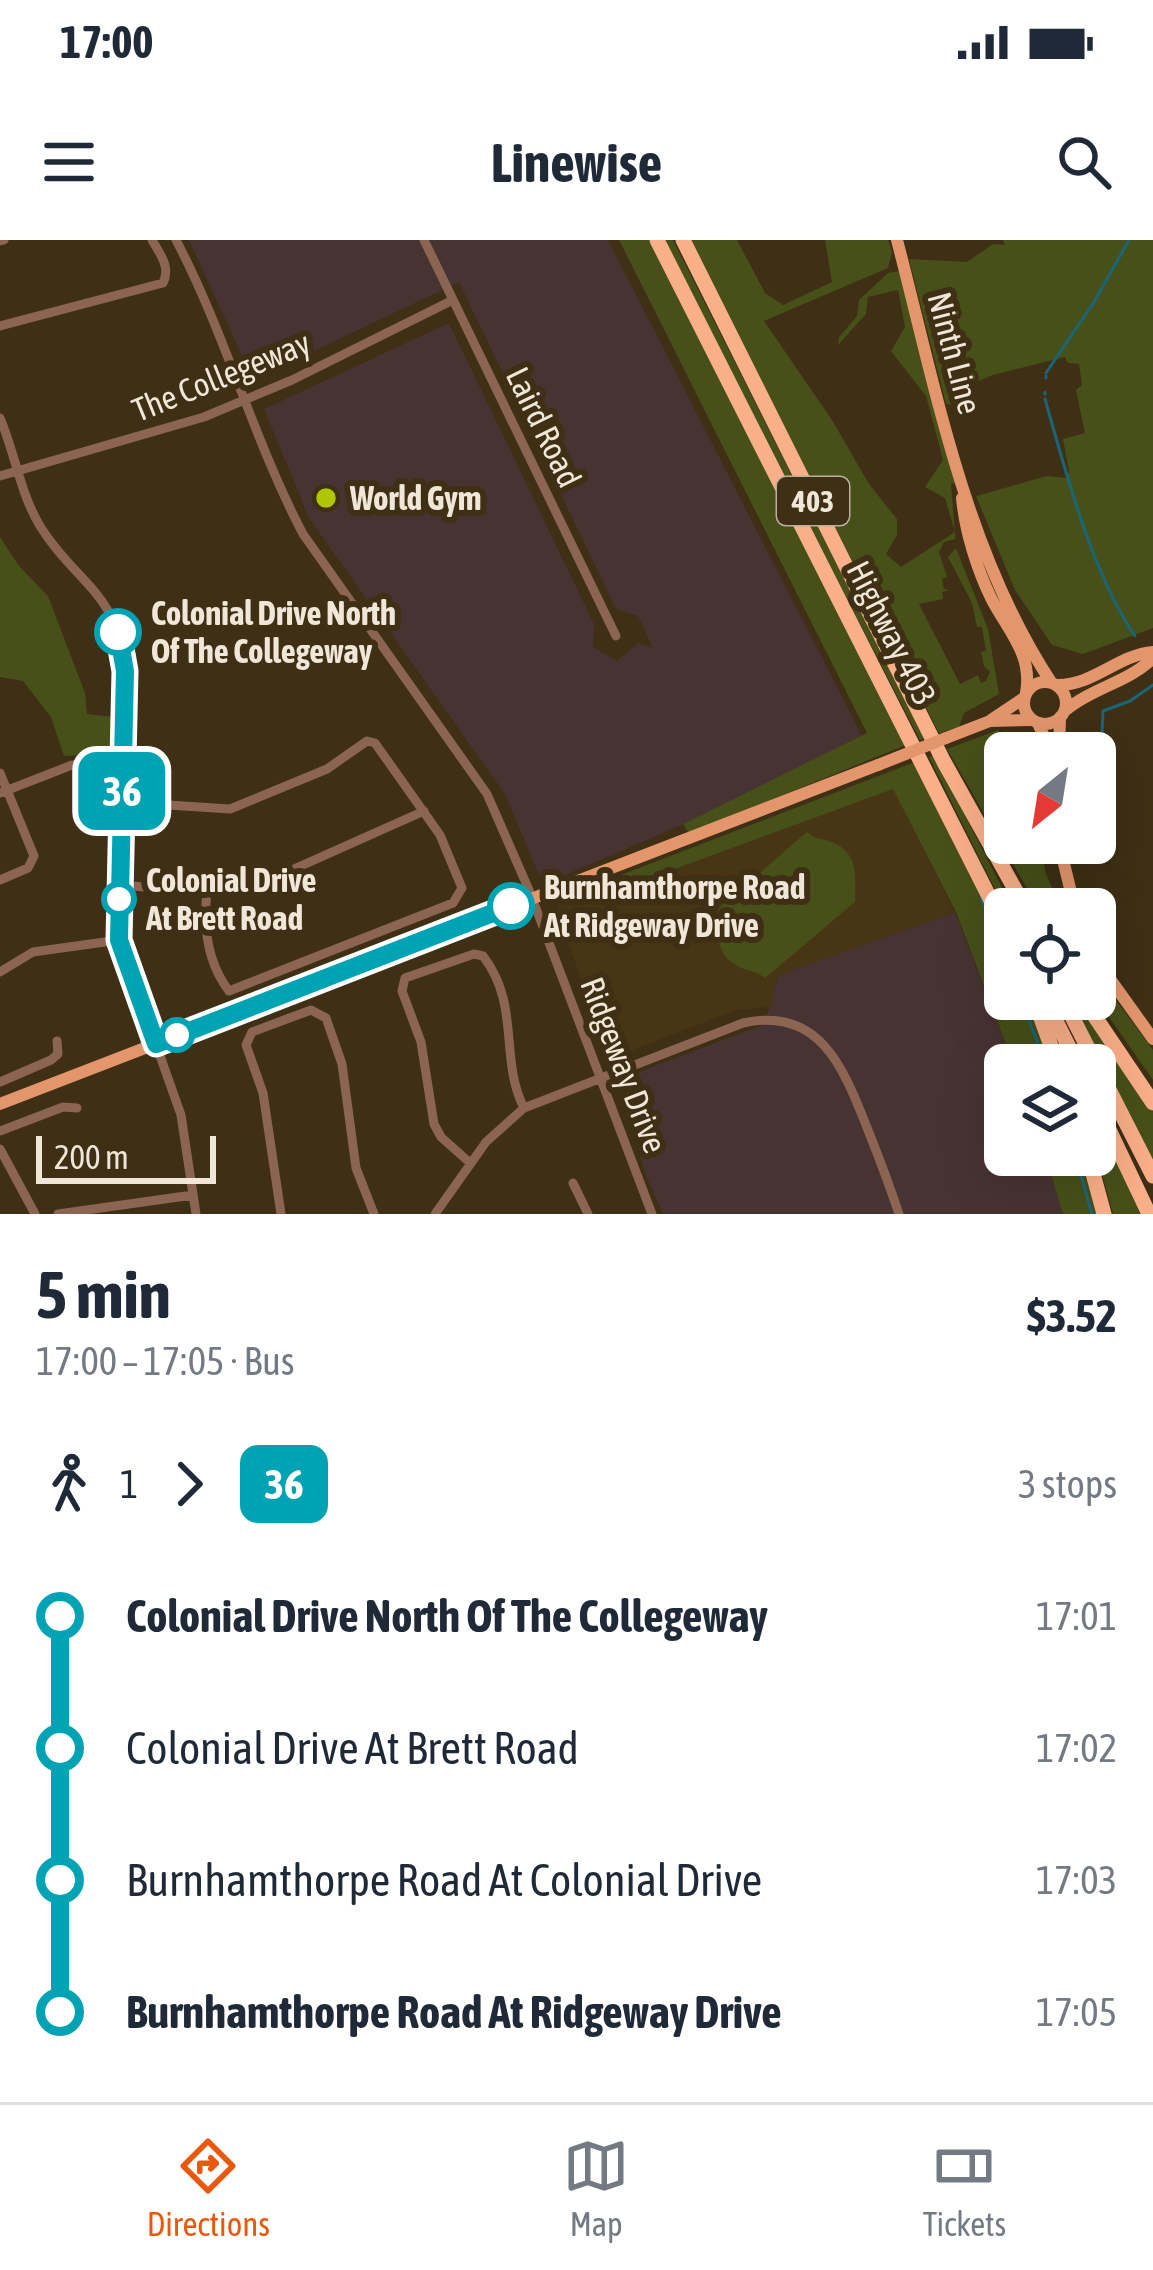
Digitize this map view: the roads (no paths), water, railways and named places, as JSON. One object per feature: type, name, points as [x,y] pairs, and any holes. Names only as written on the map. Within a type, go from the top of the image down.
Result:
[{"type":"highway","name":"Highway 403","points":[[656,240],[985,888]]},
{"type":"highway","name":"Highway 403","points":[[683,240],[934,742],[1014,888]]},
{"type":"highway","points":[[1000,865],[1006,888]]},
{"type":"highway","points":[[1074,1020],[1153,1175]]},
{"type":"highway","points":[[1098,1022],[1153,1090]]},
{"type":"highway","points":[[1098,1022],[1153,1103]]},
{"type":"highway","points":[[1116,1144],[1149,1214]]},
{"type":"highway","points":[[1094,1176],[1104,1214]]},
{"type":"main road","name":"Ninth Line","points":[[897,240],[960,479],[1006,604],[1054,684]]},
{"type":"main road","name":"Ninth Line","points":[[960,479],[964,514],[990,595],[1028,662],[1025,696]]},
{"type":"main road","points":[[990,721],[1050,723],[1088,694],[1142,669],[1153,655]]},
{"type":"main road","points":[[0,1104],[990,721],[1036,683],[1086,681],[1125,660],[1153,655]]},
{"type":"main road","points":[[1054,684],[1066,697],[1059,732]]},
{"type":"main road","points":[[1025,696],[1025,710],[1042,732]]},
{"type":"main road","points":[[1116,987],[1153,1039]]},
{"type":"street","points":[[0,326],[163,283],[165,263],[152,240]]},
{"type":"street","name":"Ridgeway Drive","points":[[176,240],[201,290],[280,490],[303,534],[487,794],[532,898],[652,1214]]},
{"type":"street","name":"Laird Road","points":[[424,240],[616,636]]},
{"type":"street","name":"The Collegeway","points":[[0,476],[180,425],[292,380],[453,300]]},
{"type":"street","points":[[0,418],[40,527],[97,591],[118,632],[125,671],[119,940],[181,1115],[196,1214]]},
{"type":"street","points":[[122,802],[230,808],[327,769],[368,741],[382,749],[440,835],[462,887],[453,903],[236,991],[225,987],[208,944],[207,892]]},
{"type":"street","points":[[4,791],[72,765],[123,764]]},
{"type":"street","points":[[0,773],[34,856],[28,868],[0,880]]},
{"type":"street","points":[[119,885],[248,890],[424,811]]},
{"type":"street","points":[[0,972],[33,952],[119,940]]},
{"type":"street","points":[[469,1162],[441,1137],[434,1124],[422,1042],[402,991],[405,979],[474,954],[483,956],[508,1015],[511,1076],[524,1108]]},
{"type":"street","points":[[281,1214],[263,1094],[247,1045],[252,1032],[311,1010],[326,1018],[342,1064],[356,1168],[374,1214]]},
{"type":"street","points":[[435,1214],[469,1162],[524,1108],[742,1023],[766,1020],[804,1030],[842,1064],[899,1214]]},
{"type":"street","points":[[0,1082],[52,1060],[58,1054],[58,1041]]},
{"type":"street","points":[[0,1131],[63,1107],[77,1108]]},
{"type":"street","points":[[0,1150],[35,1214]]},
{"type":"street","points":[[573,1184],[588,1214]]},
{"type":"street","points":[[58,1214],[193,1195]]},
{"type":"waterway","points":[[1046,373],[1129,240]]},
{"type":"waterway","points":[[1045,399],[1093,553],[1135,636]]},
{"type":"waterway","points":[[1102,732],[1103,711],[1153,685]]},
{"type":"waterway","points":[[981,898],[984,906]]},
{"type":"waterway","points":[[1029,1020],[1038,1044]]},
{"type":"waterway","points":[[1081,1176],[1092,1214]]},
{"type":"place","name":"World Gym","points":[[326,498]]},
{"type":"place","name":"Colonial Drive North Of The Collegeway","points":[[118,632]]},
{"type":"place","name":"Colonial Drive At Brett Road","points":[[119,899]]},
{"type":"place","name":"Burnhamthorpe Road At Ridgeway Drive","points":[[511,906]]}]
